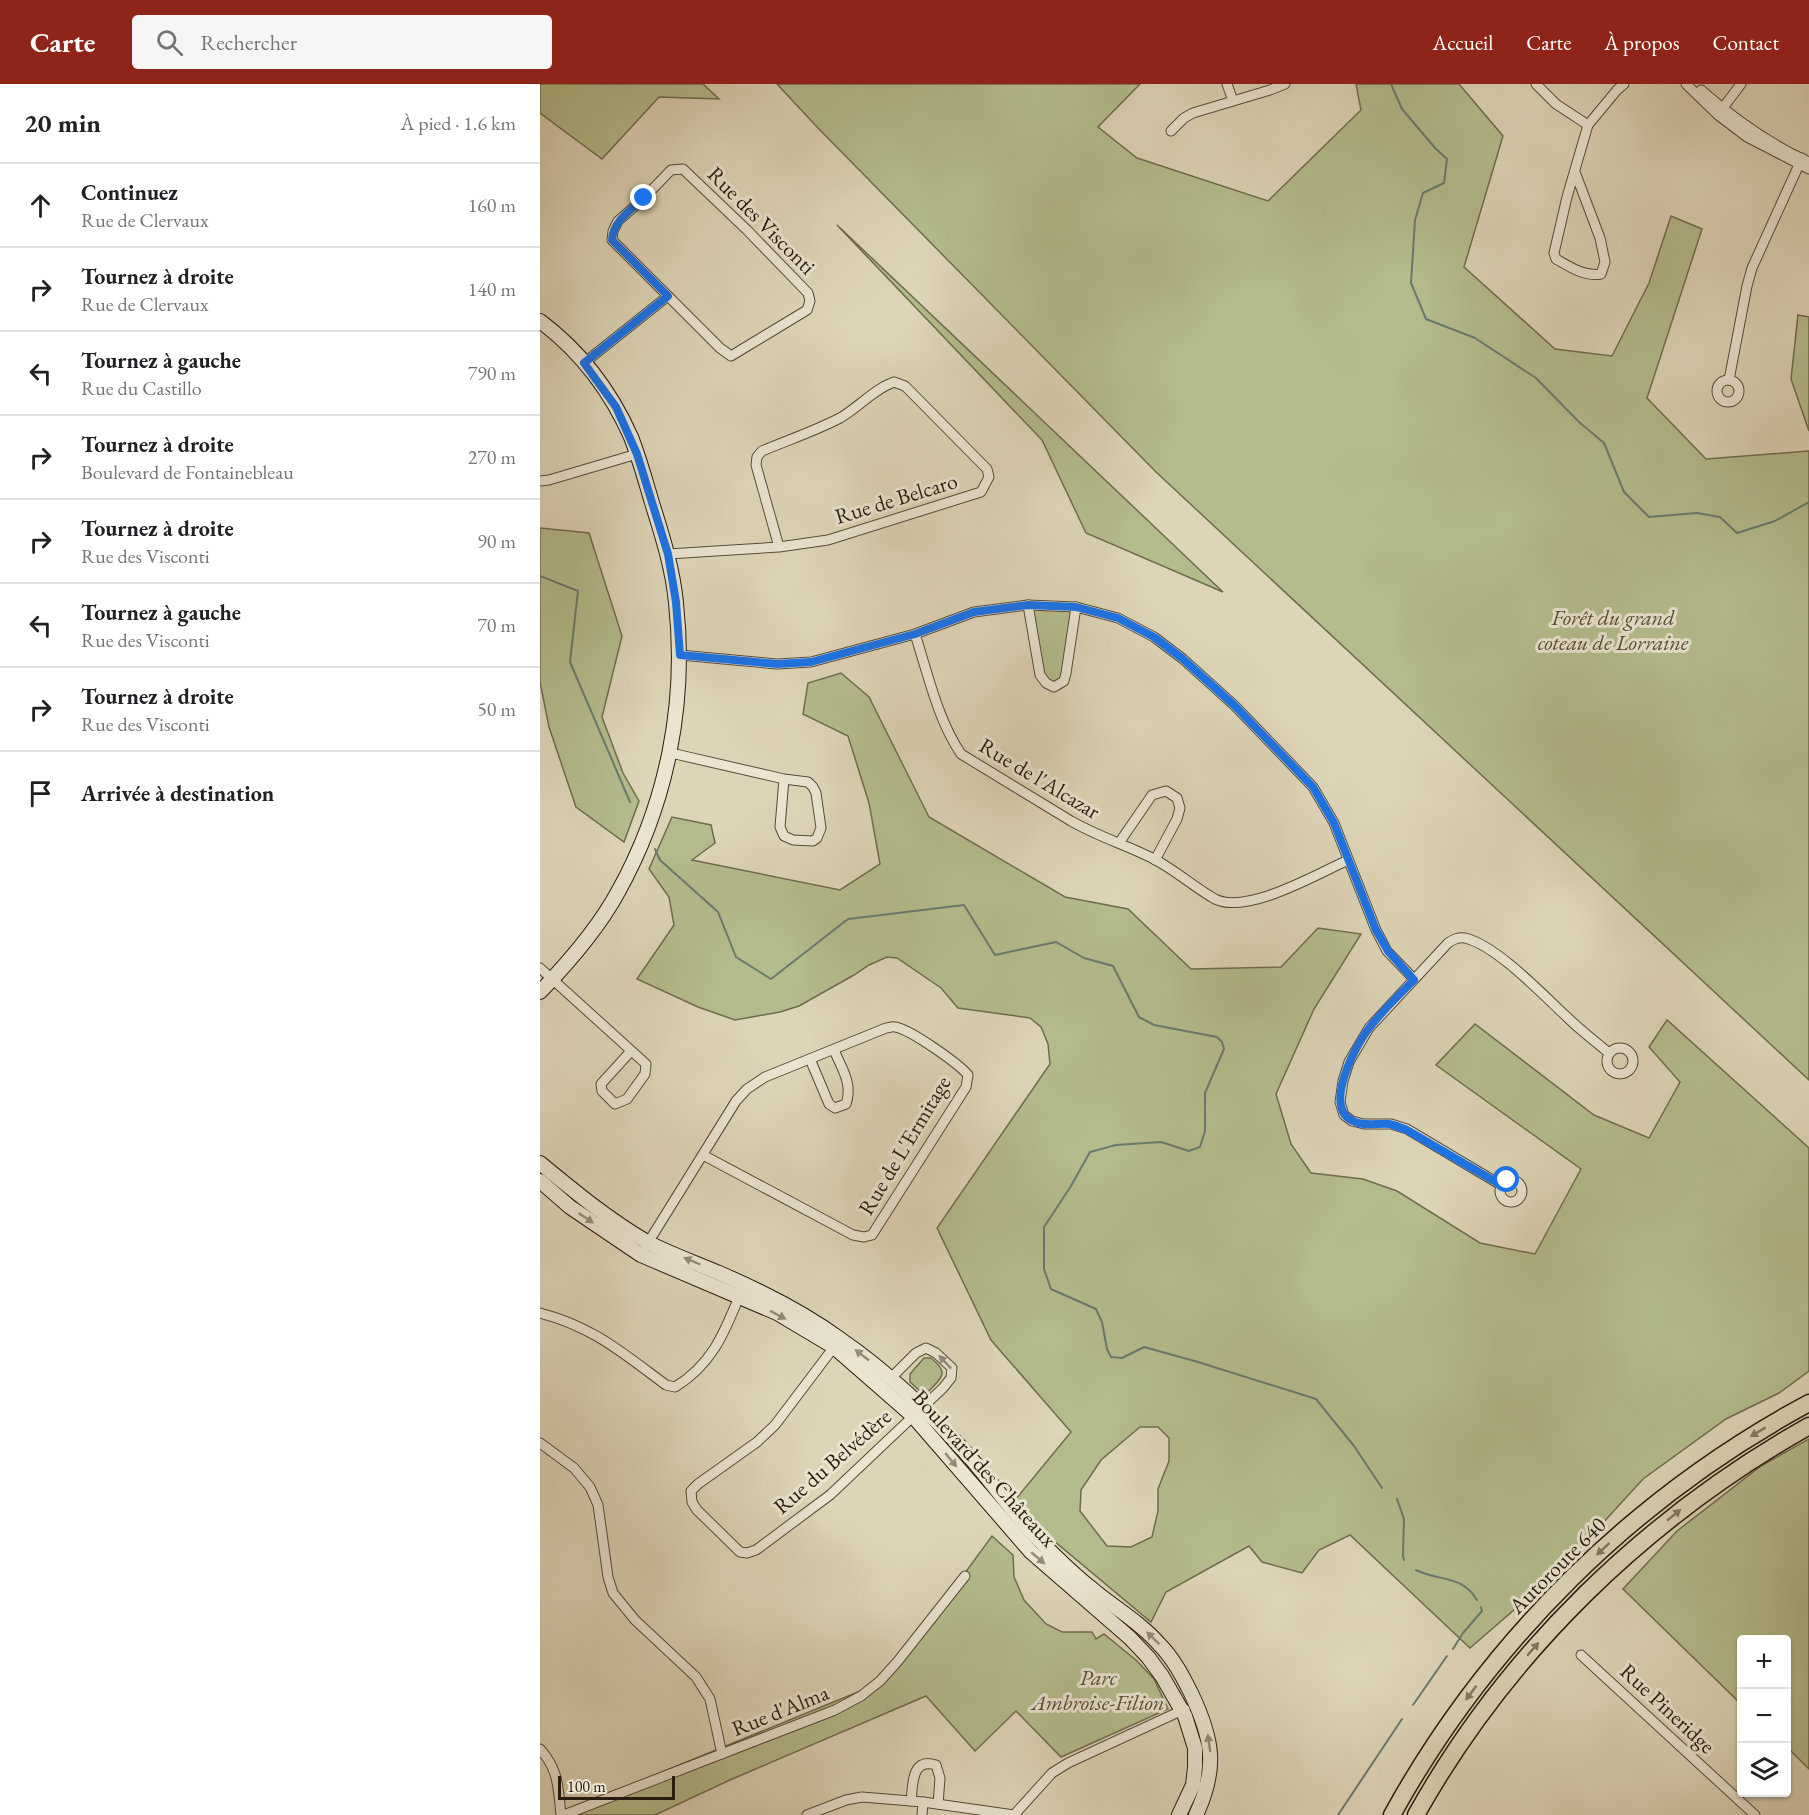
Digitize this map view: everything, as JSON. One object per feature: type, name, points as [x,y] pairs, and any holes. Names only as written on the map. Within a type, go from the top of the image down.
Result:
[{"type":"highway","name":"Autoroute 640","points":[[1392,1815],[1424,1761],[1471,1693],[1563,1586],[1612,1540],[1670,1492],[1743,1442],[1809,1403]]},
{"type":"highway","name":"Autoroute 640","points":[[1416,1815],[1455,1752],[1497,1693],[1547,1634],[1590,1589],[1646,1538],[1702,1494],[1755,1458],[1809,1426]]},
{"type":"street","points":[[1227,84],[1233,101]]},
{"type":"street","points":[[1171,131],[1184,118],[1193,113],[1285,84]]},
{"type":"street","points":[[1536,84],[1556,104],[1588,125]]},
{"type":"street","points":[[1575,172],[1600,238],[1605,262],[1601,274],[1592,276],[1556,260],[1554,253],[1567,197],[1588,125],[1624,84]]},
{"type":"street","points":[[1686,84],[1747,136],[1803,162],[1809,169]]},
{"type":"street","points":[[1695,84],[1720,112]]},
{"type":"street","points":[[1720,112],[1741,84]]},
{"type":"street","points":[[1729,380],[1752,268],[1803,162]]},
{"type":"street","name":"Rue des Visconti","points":[[683,169],[808,293],[810,302],[807,310],[731,356],[668,296],[612,240],[612,231],[618,221],[671,170],[683,169]]},
{"type":"street","points":[[584,363],[668,296]]},
{"type":"street","points":[[540,321],[562,339],[584,363],[616,407],[637,454],[668,554],[676,602],[680,655],[671,753],[659,797],[642,844],[618,894],[592,932],[540,992]]},
{"type":"street","name":"Rue de Belcaro","points":[[668,554],[778,547],[828,540],[981,492],[989,477],[987,469],[904,387],[894,381],[838,418],[762,452],[758,457],[756,465],[778,547]]},
{"type":"street","points":[[540,481],[637,454]]},
{"type":"street","points":[[680,655],[777,664],[811,662],[915,634],[974,612],[1028,605],[1076,607],[1118,618],[1154,637],[1183,659],[1235,706],[1313,787],[1334,823],[1376,930],[1388,951],[1414,980]]},
{"type":"street","points":[[1028,605],[1040,675],[1046,683],[1054,687],[1064,681],[1076,607]]},
{"type":"street","name":"Rue de l'Alcazar","points":[[915,634],[941,714],[950,737],[961,754],[1088,831],[1155,860],[1217,900],[1234,902],[1268,897],[1348,860]]},
{"type":"street","points":[[671,753],[784,779],[808,782],[816,793],[821,828],[817,838],[793,840],[784,836],[780,827],[784,779]]},
{"type":"street","name":"Rue de l'Alcazar","points":[[1119,843],[1152,795],[1166,791],[1177,798],[1180,808],[1177,819],[1155,860]]},
{"type":"street","points":[[1501,1185],[1407,1130],[1391,1124],[1358,1123],[1344,1115],[1340,1102],[1343,1082],[1349,1062],[1369,1028],[1448,943],[1456,938],[1466,938],[1504,959],[1609,1053]]},
{"type":"street","points":[[540,968],[646,1064],[645,1074],[627,1099],[615,1104],[602,1091],[601,1084],[631,1051]]},
{"type":"street","name":"Rue de L'Ermitage","points":[[645,1248],[736,1101],[747,1089],[765,1077],[886,1028],[896,1027],[910,1033],[962,1067],[968,1075],[966,1087],[872,1235],[864,1237],[853,1235],[704,1155]]},
{"type":"street","points":[[810,1059],[829,1104],[835,1108],[846,1104],[849,1094],[848,1084],[834,1050]]},
{"type":"street","name":"Boulevard des Châteaux","points":[[540,1163],[645,1248]]},
{"type":"street","name":"Boulevard des Châteaux","points":[[540,1181],[570,1207],[645,1248],[742,1290],[777,1313],[837,1343],[891,1378],[1031,1552],[1130,1638],[1162,1676],[1183,1710],[1194,1741],[1193,1785],[1179,1815]]},
{"type":"street","points":[[540,1313],[558,1317],[598,1336],[666,1385],[675,1387],[688,1379],[706,1362],[722,1337],[742,1290]]},
{"type":"street","name":"Boulevard des Châteaux","points":[[837,1343],[974,1462],[1042,1543],[1090,1587],[1158,1642],[1183,1677],[1208,1733],[1210,1764],[1206,1790],[1196,1815]]},
{"type":"street","name":"Rue du Belvédère","points":[[837,1343],[775,1425],[758,1442],[691,1491],[692,1502],[697,1510],[740,1552],[747,1553],[756,1550],[830,1495],[918,1411]]},
{"type":"street","name":"Boulevard des Châteaux","points":[[891,1378],[916,1353],[926,1348],[936,1353],[952,1368],[951,1378],[918,1411]]},
{"type":"street","points":[[540,1443],[574,1468],[590,1487],[598,1505],[608,1577],[614,1593],[635,1620],[696,1677],[710,1699],[722,1754]]},
{"type":"street","name":"Rue d'Alma","points":[[562,1815],[835,1710],[861,1696],[880,1681],[898,1661],[964,1576]]},
{"type":"street","name":"Rue Pineridge","points":[[1581,1654],[1755,1815]]},
{"type":"street","points":[[807,1815],[846,1800],[862,1797],[923,1802],[1014,1815],[1052,1773],[1068,1763],[1196,1704]]},
{"type":"street","points":[[540,1749],[550,1760],[556,1776],[562,1815]]},
{"type":"street","points":[[911,1801],[914,1773],[922,1764],[929,1763],[936,1765],[939,1771],[938,1804]]},
{"type":"street","points":[[922,1815],[923,1802]]},
{"type":"green space","points":[[540,84],[703,84],[719,99],[659,97],[602,159],[540,113]]},
{"type":"green space","name":"Forêt du grand coteau de Lorraine","points":[[777,84],[1140,84],[1098,127],[1137,158],[1268,201],[1361,110],[1356,84],[1459,84],[1503,136],[1464,267],[1555,349],[1612,356],[1649,283],[1671,216],[1702,229],[1647,398],[1706,459],[1809,451],[1809,1080],[1156,472]]},
{"type":"green space","points":[[837,225],[1223,592],[1086,533],[1042,440]]},
{"type":"green space","points":[[1798,315],[1809,317],[1809,431],[1791,379]]},
{"type":"green space","points":[[540,528],[589,533],[622,636],[602,717],[623,773],[639,801],[624,842],[576,807],[549,727],[540,682]]},
{"type":"green space","points":[[1028,605],[1076,607],[1064,681],[1046,683]]},
{"type":"green space","points":[[841,673],[869,697],[929,817],[1065,897],[1128,909],[1191,969],[1281,967],[1318,928],[1361,934],[1314,1009],[1276,1094],[1291,1144],[1311,1173],[1363,1179],[1397,1191],[1480,1243],[1535,1254],[1581,1169],[1436,1065],[1475,1024],[1594,1115],[1649,1138],[1680,1082],[1649,1047],[1667,1020],[1809,1148],[1809,1371],[1779,1393],[1726,1419],[1643,1479],[1559,1571],[1470,1648],[1350,1535],[1319,1550],[1302,1573],[1262,1562],[1249,1546],[1166,1592],[1151,1622],[1011,1505],[1071,1432],[991,1340],[937,1228],[1050,1064],[1048,1044],[1041,1027],[1030,1018],[958,1008],[941,988],[897,958],[887,957],[869,965],[799,1006],[780,1012],[735,1020],[698,1007],[637,979],[674,925],[669,897],[649,869],[672,817],[711,825],[715,843],[692,860],[840,890],[880,864],[869,803],[848,736],[803,714],[808,683]],"holes":[[[1140,1427],[1158,1427],[1169,1438],[1169,1461],[1158,1489],[1158,1511],[1152,1537],[1131,1547],[1107,1546],[1080,1511],[1081,1490],[1101,1460]]]},
{"type":"green space","points":[[924,1358],[931,1358],[942,1371],[941,1378],[929,1391],[920,1391],[910,1382],[910,1374]]},
{"type":"green space","points":[[1809,1439],[1809,1769],[1791,1751],[1791,1635],[1737,1635],[1737,1700],[1623,1589],[1677,1531],[1761,1466]]},
{"type":"green space","name":"Parc Ambroise-Filion","points":[[992,1536],[1013,1555],[1014,1577],[1024,1600],[1046,1624],[1062,1632],[1092,1632],[1096,1639],[1104,1634],[1137,1661],[1154,1679],[1168,1709],[1061,1757],[1016,1711],[975,1751],[926,1696],[730,1780],[655,1815],[557,1815],[875,1685],[899,1663]]},
{"type":"waterway","points":[[1391,84],[1402,109],[1447,159],[1444,183],[1423,193],[1415,220],[1411,283],[1426,319],[1475,338],[1536,378],[1579,422],[1604,443],[1624,492],[1649,517],[1697,513],[1720,517],[1737,533],[1775,521],[1809,502]]},
{"type":"waterway","points":[[540,576],[578,591],[570,662],[630,802]]},
{"type":"waterway","points":[[655,849],[660,860],[718,912],[736,957],[771,979],[848,919],[964,905],[995,955],[1056,942],[1084,958],[1113,966],[1139,1017],[1154,1025],[1217,1037],[1224,1049],[1205,1093],[1205,1131],[1200,1147],[1189,1151],[1161,1142],[1116,1145],[1090,1152],[1044,1227],[1044,1269],[1051,1289],[1096,1309],[1102,1322],[1107,1349],[1111,1357],[1122,1358],[1144,1347],[1316,1399],[1354,1446],[1382,1488]]},
{"type":"waterway","points":[[1397,1499],[1404,1519],[1404,1560]]},
{"type":"waterway","points":[[1416,1570],[1457,1582],[1471,1592],[1477,1600]]},
{"type":"waterway","points":[[1453,1649],[1482,1611],[1481,1607]]},
{"type":"waterway","points":[[1413,1705],[1447,1656]]},
{"type":"waterway","points":[[1338,1815],[1402,1719]]},
{"type":"route","points":[[644,198],[618,221],[612,231],[612,240],[668,296],[584,363],[616,407],[637,454],[668,554],[676,602],[680,655],[777,664],[811,662],[915,634],[974,612],[1028,605],[1076,607],[1118,618],[1154,637],[1183,659],[1235,706],[1313,787],[1334,823],[1376,930],[1388,951],[1414,980],[1369,1028],[1349,1062],[1340,1102],[1344,1115],[1352,1121],[1364,1124],[1391,1124],[1407,1130],[1501,1185],[1507,1180]]}]
